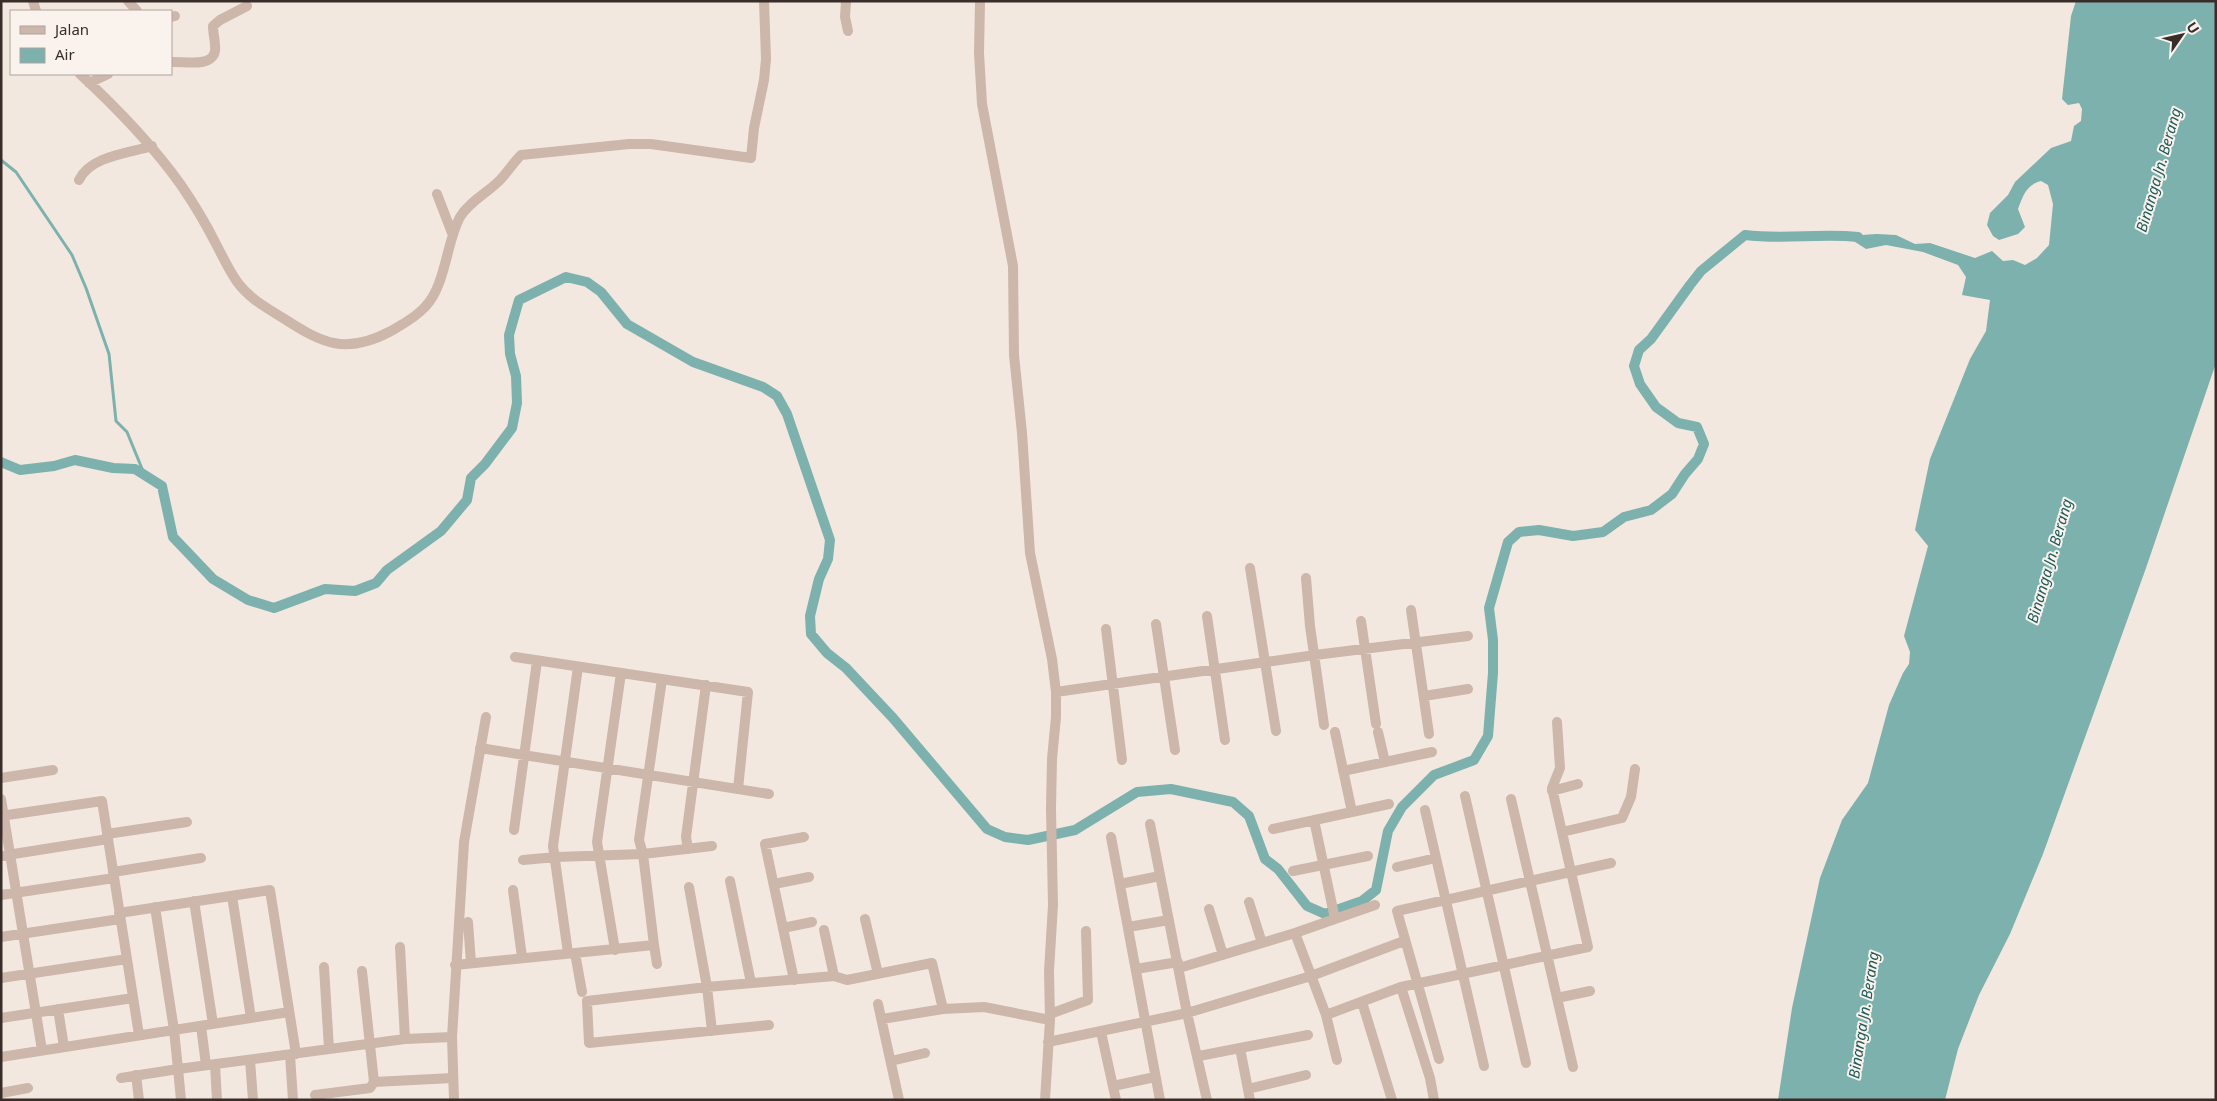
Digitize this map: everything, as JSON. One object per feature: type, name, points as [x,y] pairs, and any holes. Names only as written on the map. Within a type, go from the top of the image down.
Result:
[{"type":"street","points":[[81,75],[126,117],[152,146],[208,228],[239,284],[262,306],[301,330],[330,344],[344,345],[373,341],[412,318],[425,307],[432,297],[449,251],[452,233],[461,215],[500,180],[521,155],[637,144],[748,159],[752,156],[754,128],[764,80],[766,59],[764,1]]},
{"type":"street","points":[[846,1],[845,17],[848,31]]},
{"type":"street","points":[[980,1],[979,53],[982,104],[1013,266],[1014,355],[1025,469],[1028,536],[1034,579],[1052,659],[1056,692],[1052,759],[1050,1017],[1045,1100]]},
{"type":"street","points":[[172,62],[205,62],[210,60],[215,51],[213,26],[220,20],[247,6]]},
{"type":"street","points":[[89,83],[106,75]]},
{"type":"street","points":[[79,180],[81,174],[94,164],[152,146]]},
{"type":"street","points":[[437,194],[452,233]]},
{"type":"street","points":[[1250,568],[1276,731]]},
{"type":"street","points":[[1306,578],[1310,626],[1324,725]]},
{"type":"street","points":[[1411,610],[1429,734]]},
{"type":"street","points":[[1207,616],[1224,740]]},
{"type":"street","points":[[1361,621],[1377,728],[1385,762]]},
{"type":"street","points":[[1156,624],[1174,750]]},
{"type":"street","points":[[1106,629],[1122,760]]},
{"type":"street","points":[[1056,692],[1266,664],[1315,655],[1468,636]]},
{"type":"street","points":[[515,657],[748,692],[738,789]]},
{"type":"street","points":[[514,830],[537,661]]},
{"type":"street","points":[[578,667],[553,846],[571,953],[582,992]]},
{"type":"street","points":[[615,950],[597,842],[621,673]]},
{"type":"street","points":[[657,964],[643,854],[639,840],[662,679]]},
{"type":"street","points":[[688,849],[686,837],[706,685]]},
{"type":"street","points":[[1424,696],[1468,689]]},
{"type":"street","points":[[454,1100],[452,1038],[464,842],[486,717]]},
{"type":"street","points":[[1326,1015],[1410,986],[1588,947],[1552,791],[1560,768],[1557,722]]},
{"type":"street","points":[[1335,732],[1352,812]]},
{"type":"street","points":[[480,748],[770,794]]},
{"type":"street","points":[[1343,771],[1432,752]]},
{"type":"street","points":[[1562,832],[1622,818],[1631,796],[1635,769]]},
{"type":"street","points":[[1,778],[53,770]]},
{"type":"street","points":[[1552,791],[1578,784]]},
{"type":"street","points":[[1464,796],[1526,1063]]},
{"type":"street","points":[[1,799],[6,855],[16,893],[42,1050]]},
{"type":"street","points":[[1511,799],[1573,1068]]},
{"type":"street","points":[[3,816],[102,801],[139,1035]]},
{"type":"street","points":[[1273,829],[1389,804]]},
{"type":"street","points":[[1425,810],[1484,1066]]},
{"type":"street","points":[[1314,820],[1334,913]]},
{"type":"street","points":[[6,855],[187,822]]},
{"type":"street","points":[[1150,824],[1187,1013],[1199,1056],[1207,1100]]},
{"type":"street","points":[[794,980],[765,844],[804,837]]},
{"type":"street","points":[[1111,837],[1160,1100]]},
{"type":"street","points":[[523,860],[643,854],[712,846]]},
{"type":"street","points":[[1293,872],[1368,856]]},
{"type":"street","points":[[1,895],[201,858]]},
{"type":"street","points":[[1397,867],[1436,858]]},
{"type":"street","points":[[1434,1100],[1399,942],[1397,911],[1612,863]]},
{"type":"street","points":[[1120,884],[1160,876]]},
{"type":"street","points":[[774,884],[809,877]]},
{"type":"street","points":[[730,881],[751,983]]},
{"type":"street","points":[[689,887],[707,987],[712,1031]]},
{"type":"street","points":[[1,937],[120,916],[155,907],[270,890],[289,1012],[293,1054],[293,1100]]},
{"type":"street","points":[[513,890],[522,957]]},
{"type":"street","points":[[232,896],[251,1018]]},
{"type":"street","points":[[194,901],[213,1024]]},
{"type":"street","points":[[1249,902],[1262,943]]},
{"type":"street","points":[[1136,969],[1178,965],[1223,955],[1295,933],[1334,913],[1376,905]]},
{"type":"street","points":[[155,907],[174,1030],[181,1100]]},
{"type":"street","points":[[1209,909],[1223,955]]},
{"type":"street","points":[[865,919],[878,974]]},
{"type":"street","points":[[1128,927],[1169,920]]},
{"type":"street","points":[[468,922],[471,964]]},
{"type":"street","points":[[783,928],[812,922]]},
{"type":"street","points":[[824,930],[834,976]]},
{"type":"street","points":[[882,1019],[943,1009],[984,1007],[1050,1017],[1088,1000],[1086,931]]},
{"type":"street","points":[[1295,933],[1326,1015],[1337,1060]]},
{"type":"street","points":[[1048,1042],[1187,1013],[1311,976],[1399,942]]},
{"type":"street","points":[[455,965],[654,945]]},
{"type":"street","points":[[400,948],[405,1039]]},
{"type":"street","points":[[1,978],[127,959]]},
{"type":"street","points":[[769,1026],[589,1043],[587,1001],[707,987],[834,976],[847,980],[932,963],[943,1009]]},
{"type":"street","points":[[324,967],[330,1049]]},
{"type":"street","points":[[315,1095],[370,1088],[374,1082],[368,1044],[362,971]]},
{"type":"street","points":[[1410,986],[1439,1059]]},
{"type":"street","points":[[1557,998],[1590,991]]},
{"type":"street","points":[[1,1018],[133,998]]},
{"type":"street","points":[[1362,1002],[1392,1100]]},
{"type":"street","points":[[878,1004],[899,1100]]},
{"type":"street","points":[[58,1009],[64,1047]]},
{"type":"street","points":[[1,1057],[289,1012]]},
{"type":"street","points":[[201,1026],[217,1100]]},
{"type":"street","points":[[1101,1032],[1116,1100]]},
{"type":"street","points":[[1199,1056],[1308,1035]]},
{"type":"street","points":[[121,1078],[405,1039],[452,1038]]},
{"type":"street","points":[[1240,1048],[1249,1094],[1306,1075]]},
{"type":"street","points":[[891,1061],[925,1053]]},
{"type":"street","points":[[250,1060],[253,1100]]},
{"type":"street","points":[[136,1075],[139,1100]]},
{"type":"street","points":[[1112,1086],[1155,1077]]},
{"type":"street","points":[[374,1082],[453,1078]]},
{"type":"street","points":[[1,1093],[28,1088]]},
{"type":"water","name":"Binanga Jn. Berang","points":[[2076,1],[2216,1],[2216,363],[2146,568],[2043,854],[2010,934],[1979,995],[1958,1049],[1945,1100],[1778,1100],[1792,1008],[1820,878],[1842,820],[1868,783],[1889,705],[1909,664],[1910,652],[1904,636],[1928,546],[1915,530],[1930,459],[1970,359],[1986,331],[1990,300],[1962,295],[1966,277],[1958,265],[1923,252],[1886,245],[1866,249],[1846,236],[1896,235],[1915,244],[1930,243],[1975,258],[1992,251],[2003,261],[2013,260],[2025,265],[2037,258],[2049,245],[2053,204],[2048,185],[2041,181],[2028,188],[2018,209],[2025,227],[2018,234],[1999,240],[1993,236],[1987,225],[1990,213],[2008,195],[2015,182],[2051,148],[2071,141],[2074,126],[2081,121],[2082,109],[2079,103],[2068,105],[2062,99],[2071,16]]},
{"type":"waterway","points":[[1,160],[16,172],[72,255],[86,288],[109,354],[116,421],[127,432],[145,476]]},
{"type":"waterway","points":[[1,462],[20,470],[54,466],[75,460],[113,468],[135,469],[162,486],[173,537],[213,579],[248,600],[274,608],[325,589],[355,591],[376,583],[387,570],[441,531],[467,500],[471,478],[485,464],[512,428],[517,403],[516,376],[510,354],[509,335],[519,300],[566,277],[587,282],[601,292],[627,324],[693,362],[763,387],[777,396],[787,414],[830,540],[828,559],[819,579],[810,616],[811,634],[827,653],[846,668],[893,718],[987,829],[1005,837],[1028,840],[1075,830],[1137,792],[1171,789],[1233,802],[1249,816],[1265,859],[1278,869],[1307,906],[1325,914],[1362,901],[1376,890],[1388,831],[1402,807],[1434,775],[1474,760],[1488,736],[1493,673],[1493,640],[1489,608],[1508,542],[1519,532],[1539,530],[1573,536],[1603,532],[1624,517],[1651,510],[1672,494],[1698,459],[1704,444],[1697,427],[1678,423],[1656,407],[1640,384],[1634,366],[1639,350],[1651,339],[1701,271],[1745,235],[1773,237],[1858,237]]}]
